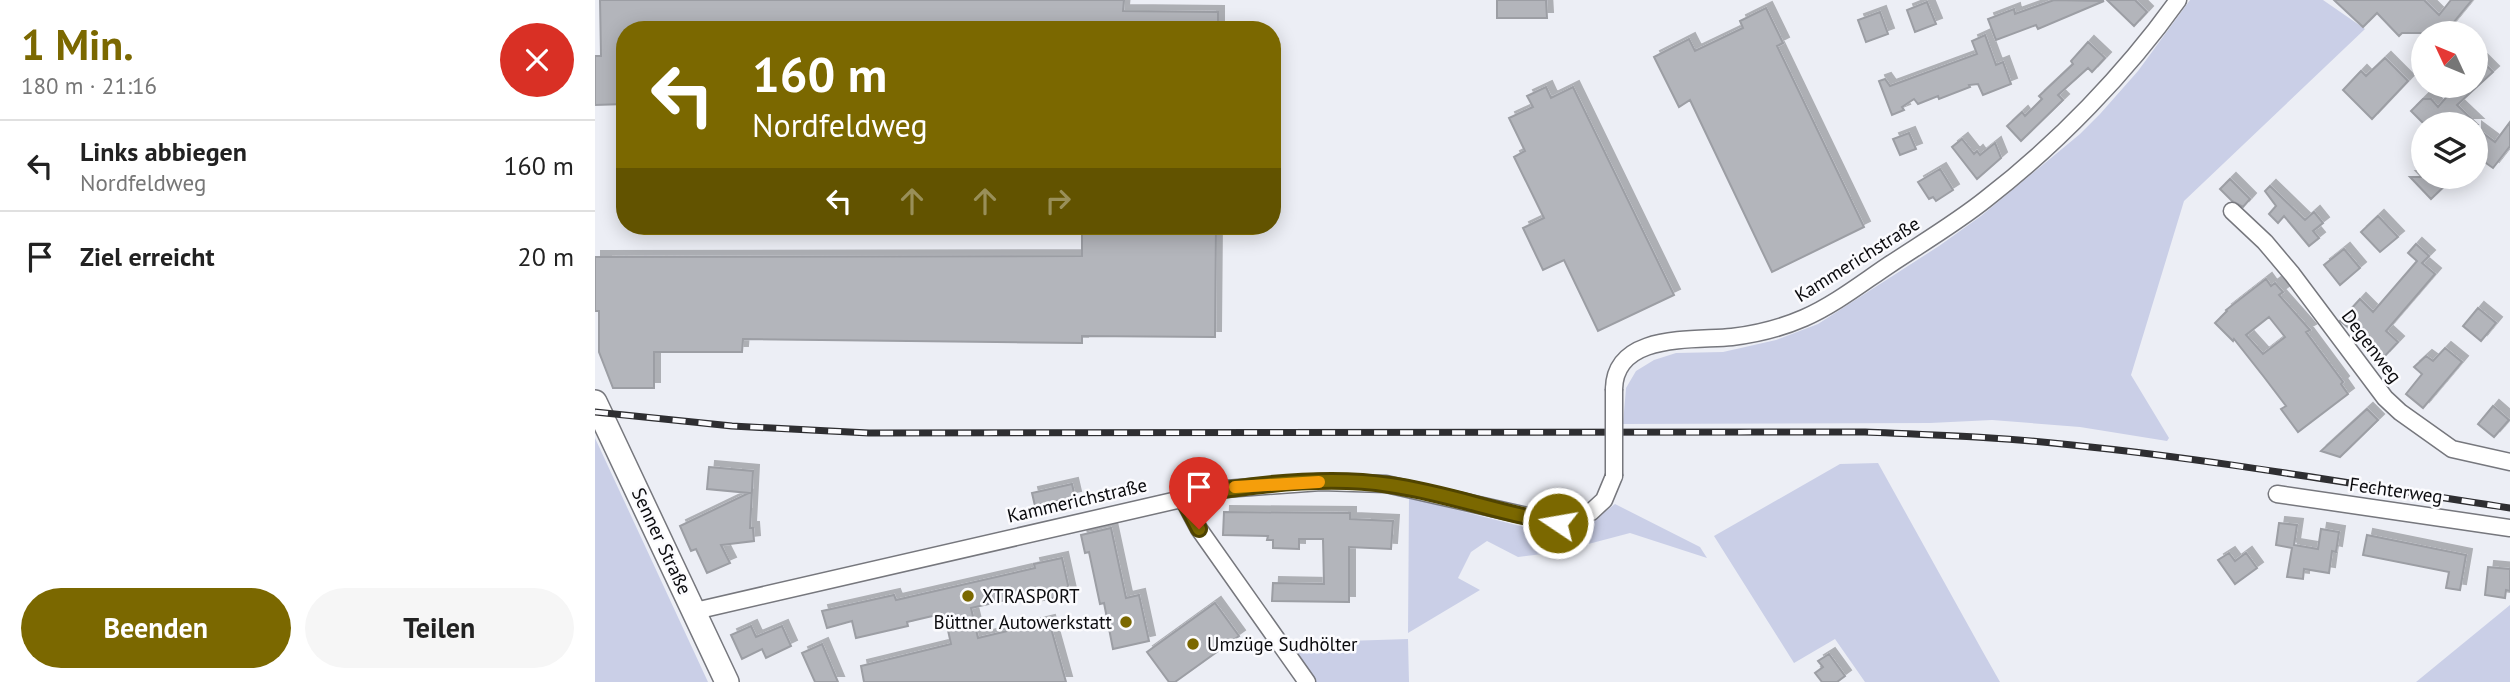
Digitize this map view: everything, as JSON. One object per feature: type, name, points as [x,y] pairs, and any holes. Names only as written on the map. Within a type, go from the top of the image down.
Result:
[{"type":"street","name":"Kammerichstraße","points":[[695,611],[1182,497],[1256,485],[1321,482],[1386,484],[1558,523],[1591,512],[1604,500],[1614,475],[1613,389],[1622,365],[1640,350],[1662,341],[1739,336],[1767,332],[1787,325],[1821,309],[1941,231],[1985,200],[2051,144],[2103,89],[2178,0]]},
{"type":"street","name":"Degenweg","points":[[2232,211],[2265,242],[2385,398],[2400,412],[2452,449],[2510,462]]},
{"type":"street","name":"Senner Straße","points":[[595,402],[727,682]]},
{"type":"street","name":"Fechterweg","points":[[2277,494],[2510,528]]},
{"type":"street","points":[[1182,497],[1199,529],[1307,682]]},
{"type":"shaded area","points":[[2190,0],[2323,0],[2365,29],[2184,201],[2131,375],[2169,438],[2167,441],[2080,427],[1992,420],[1930,423],[1623,424],[1626,388],[1636,371],[1654,360],[1676,353],[1723,352],[1776,340],[1818,324],[1981,216],[2080,134],[2100,114],[2138,71]]},
{"type":"shaded area","points":[[595,438],[708,682],[595,682]]},
{"type":"shaded area","points":[[1878,463],[2000,682],[1865,682],[1835,639],[1794,663],[1714,536],[1840,464]]},
{"type":"shaded area","points":[[1409,498],[1548,533],[1593,521],[1615,504],[1700,547],[1707,558],[1630,533],[1558,552],[1518,557],[1487,541],[1471,552],[1458,578],[1480,590],[1408,633]]},
{"type":"shaded area","points":[[2510,605],[2510,682],[2416,682]]},
{"type":"shaded area","points":[[1408,639],[1409,682],[1314,682],[1286,643]]},
{"type":"building","points":[[600,0],[1124,0],[1123,11],[1218,12],[1218,21],[616,21],[616,104],[595,105],[595,56],[601,56]]},
{"type":"building","points":[[1497,0],[1546,0],[1547,18],[1497,18]]},
{"type":"building","points":[[2054,0],[2104,1],[2038,29],[2036,25],[1996,40],[1988,19],[2014,9],[2015,14]]},
{"type":"building","points":[[2107,0],[2135,0],[2147,12],[2134,26]]},
{"type":"building","points":[[2334,0],[2424,0],[2439,15],[2451,0],[2472,0],[2455,21],[2411,21],[2411,33],[2402,33],[2399,36],[2377,13],[2363,27]]},
{"type":"building","points":[[1927,2],[1936,24],[1915,32],[1907,10]]},
{"type":"building","points":[[1766,8],[1783,43],[1777,46],[1864,227],[1772,272],[1690,100],[1679,107],[1654,57],[1689,39],[1695,51],[1743,28],[1740,21]]},
{"type":"building","points":[[1880,12],[1888,34],[1866,42],[1858,20]]},
{"type":"building","points":[[1985,35],[1996,65],[2003,62],[2011,84],[1983,95],[1978,84],[1918,104],[1914,99],[1902,107],[1904,110],[1892,115],[1879,81],[1885,79],[1890,86],[1977,54],[1972,41]]},
{"type":"building","points":[[2088,42],[2105,58],[2092,72],[2088,68],[2058,95],[2063,100],[2021,141],[2007,126],[2022,112],[2025,116],[2042,99],[2039,96],[2073,64],[2071,61]]},
{"type":"building","points":[[2385,58],[2408,81],[2372,119],[2343,90],[2361,71],[2366,76]]},
{"type":"building","points":[[1546,87],[1551,98],[1573,87],[1674,295],[1598,331],[1564,260],[1543,270],[1523,228],[1544,218],[1514,157],[1525,151],[1509,118],[1533,107],[1527,96]]},
{"type":"building","points":[[2446,98],[2465,98],[2457,105],[2464,112],[2411,111],[2423,99],[2431,99],[2438,107]]},
{"type":"building","points":[[2510,122],[2510,146],[2493,168],[2488,164],[2488,137],[2495,142]]},
{"type":"building","points":[[1909,133],[1916,149],[1900,155],[1893,139]]},
{"type":"building","points":[[1962,139],[1974,154],[1977,151],[1980,155],[1995,143],[2001,158],[1977,179],[1952,147]]},
{"type":"building","points":[[1940,169],[1953,190],[1936,201],[1933,197],[1929,199],[1918,182]]},
{"type":"building","points":[[2230,179],[2250,199],[2243,207],[2220,189]]},
{"type":"building","points":[[2270,186],[2305,220],[2314,212],[2323,223],[2313,231],[2319,238],[2309,246],[2284,216],[2278,223],[2269,214],[2276,206],[2265,191]]},
{"type":"building","points":[[2421,189],[2441,189],[2431,199]]},
{"type":"building","points":[[2378,216],[2398,237],[2380,252],[2361,232]]},
{"type":"building","points":[[1082,235],[1216,235],[1215,337],[1082,336],[1082,343],[743,339],[742,352],[654,352],[654,388],[613,388],[599,352],[599,311],[595,311],[595,257],[1082,256]]},
{"type":"building","points":[[2416,244],[2429,256],[2422,263],[2435,274],[2386,331],[2398,342],[2384,357],[2340,321],[2360,299],[2373,312],[2417,261],[2408,253]]},
{"type":"building","points":[[2344,249],[2360,268],[2340,285],[2324,265]]},
{"type":"building","points":[[2266,279],[2271,286],[2275,283],[2283,292],[2279,295],[2310,330],[2306,332],[2343,382],[2341,384],[2348,394],[2298,432],[2281,409],[2286,406],[2264,377],[2234,339],[2233,341],[2215,323],[2226,310]],"holes":[[[2269,317],[2285,337],[2263,354],[2246,335]]]},
{"type":"building","points":[[2478,308],[2496,323],[2481,341],[2463,326]]},
{"type":"building","points":[[2445,348],[2462,362],[2423,408],[2406,394],[2422,374],[2414,367],[2426,356],[2433,361]]},
{"type":"building","points":[[2493,406],[2509,420],[2494,437],[2478,424]]},
{"type":"building","points":[[2367,409],[2378,420],[2340,457],[2321,451]]},
{"type":"building","points":[[709,467],[753,471],[750,528],[753,528],[754,541],[721,545],[730,563],[707,573],[696,549],[691,551],[680,526],[749,493],[707,489]]},
{"type":"building","points":[[1072,484],[1075,497],[1035,506],[1032,493]]},
{"type":"building","points":[[1224,512],[1350,513],[1350,519],[1393,521],[1391,549],[1349,547],[1349,602],[1272,601],[1273,583],[1324,584],[1323,539],[1299,539],[1299,549],[1273,548],[1273,540],[1267,540],[1268,536],[1223,535]]},
{"type":"building","points":[[2279,523],[2297,525],[2294,545],[2318,549],[2321,529],[2339,532],[2336,552],[2332,551],[2329,573],[2304,569],[2303,579],[2287,577],[2292,548],[2276,545]]},
{"type":"building","points":[[1111,528],[1126,598],[1139,595],[1149,641],[1113,649],[1104,603],[1100,604],[1089,552],[1085,553],[1081,535]]},
{"type":"building","points":[[2367,535],[2466,555],[2460,590],[2446,588],[2449,572],[2363,555]]},
{"type":"building","points":[[2229,553],[2235,561],[2246,553],[2257,568],[2235,584],[2218,560]]},
{"type":"building","points":[[1062,558],[1070,594],[1043,600],[1041,592],[971,608],[978,638],[1049,621],[1066,682],[864,682],[861,666],[951,644],[946,621],[943,622],[941,614],[907,622],[908,626],[856,638],[852,621],[827,628],[822,611],[894,595],[896,600],[1035,568],[1034,564]]},
{"type":"building","points":[[2488,567],[2510,569],[2510,591],[2506,590],[2505,598],[2485,595]]},
{"type":"building","name":"Umzüge Sudhölter","points":[[1215,603],[1239,636],[1175,682],[1169,682],[1147,652]]},
{"type":"building","points":[[751,626],[756,637],[782,626],[791,646],[766,658],[762,649],[742,659],[731,635]]},
{"type":"building","points":[[822,644],[838,682],[815,682],[802,653]]},
{"type":"building","points":[[1829,654],[1845,676],[1837,682],[1822,682],[1815,673],[1823,667],[1818,661]]},
{"type":"railway","points":[[595,412],[732,426],[869,433],[1865,432],[1943,435],[2046,442],[2182,458],[2510,508]]},
{"type":"slow traffic","points":[[1235,487],[1319,482]]},
{"type":"place","name":"XTRASPORT","points":[[968,596]]},
{"type":"place","name":"Büttner Autowerkstatt","points":[[1126,622]]},
{"type":"place","name":"Umzüge Sudhölter","points":[[1193,644]]},
{"type":"route","points":[[1199,529],[1182,497],[1256,485],[1321,482],[1400,486],[1558,523]]}]
